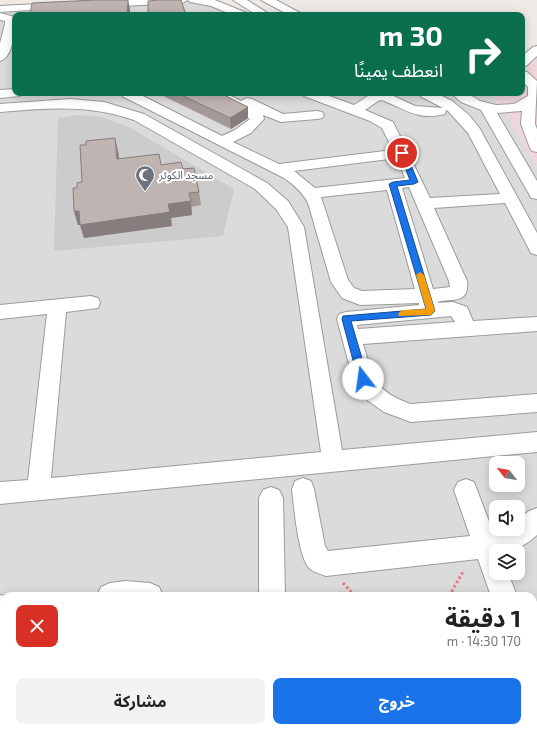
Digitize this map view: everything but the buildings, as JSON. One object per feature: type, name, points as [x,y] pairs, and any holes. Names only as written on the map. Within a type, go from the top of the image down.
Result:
[{"type":"street","points":[[91,4],[182,0]]},
{"type":"street","points":[[194,0],[214,3],[236,12]]},
{"type":"street","points":[[239,0],[260,12]]},
{"type":"street","points":[[267,0],[292,12]]},
{"type":"street","points":[[0,9],[68,6]]},
{"type":"street","points":[[0,16],[11,19],[7,33],[4,62]]},
{"type":"street","points":[[525,60],[537,50]]},
{"type":"street","points":[[463,96],[475,104],[487,108],[512,109],[530,102],[535,97],[535,83],[525,77]]},
{"type":"street","points":[[0,94],[12,93]]},
{"type":"street","points":[[133,96],[301,183],[311,193],[316,203],[340,282],[348,293],[360,298],[428,304],[460,312],[467,329]]},
{"type":"street","points":[[220,141],[234,137],[256,122],[257,119],[256,115],[227,96]]},
{"type":"street","points":[[247,96],[274,116],[289,118],[317,115]]},
{"type":"street","points":[[274,116],[310,96]]},
{"type":"street","points":[[315,96],[375,118],[388,125],[402,153],[458,281],[459,290],[428,304],[346,319],[363,379],[374,394],[391,406],[411,413],[537,403]]},
{"type":"street","points":[[355,111],[376,96]]},
{"type":"street","points":[[382,96],[415,110],[441,106]]},
{"type":"street","points":[[429,96],[441,106],[462,114],[475,132],[537,249]]},
{"type":"street","points":[[0,108],[65,102],[92,103],[118,108],[139,117],[255,182],[282,205],[296,227],[333,462]]},
{"type":"street","points":[[375,118],[384,109],[398,102]]},
{"type":"street","points":[[530,102],[528,124],[537,148]]},
{"type":"street","points":[[487,108],[537,194]]},
{"type":"street","points":[[274,169],[402,153]]},
{"type":"street","points":[[358,159],[376,186]]},
{"type":"street","points":[[311,193],[414,182]]},
{"type":"street","points":[[393,184],[428,304]]},
{"type":"street","points":[[424,204],[510,198]]},
{"type":"street","points":[[0,312],[91,303]]},
{"type":"street","points":[[38,489],[57,306]]},
{"type":"street","points":[[352,338],[537,324]]},
{"type":"street","points":[[0,493],[537,442]]},
{"type":"street","points":[[303,489],[313,548],[318,559],[326,564],[486,546],[517,537],[537,519]]},
{"type":"street","points":[[466,490],[503,592]]},
{"type":"street","points":[[271,498],[272,592]]},
{"type":"shaded area","points":[[208,1],[243,12],[17,12]]},
{"type":"shaded area","points":[[12,12],[12,96],[494,96],[537,167],[537,592],[0,592],[0,13]]},
{"type":"shaded area","points":[[537,52],[537,167],[494,96],[525,96],[525,62]]},
{"type":"shaded area","points":[[78,115],[102,117],[127,126],[234,189],[223,236],[54,251],[58,118]]},
{"type":"slow traffic","points":[[402,314],[431,311],[420,275]]},
{"type":"place","name":"مسجد الكوثر","points":[[145,192]]},
{"type":"route","points":[[363,379],[346,319],[431,311],[393,184],[414,182],[402,153]]}]
